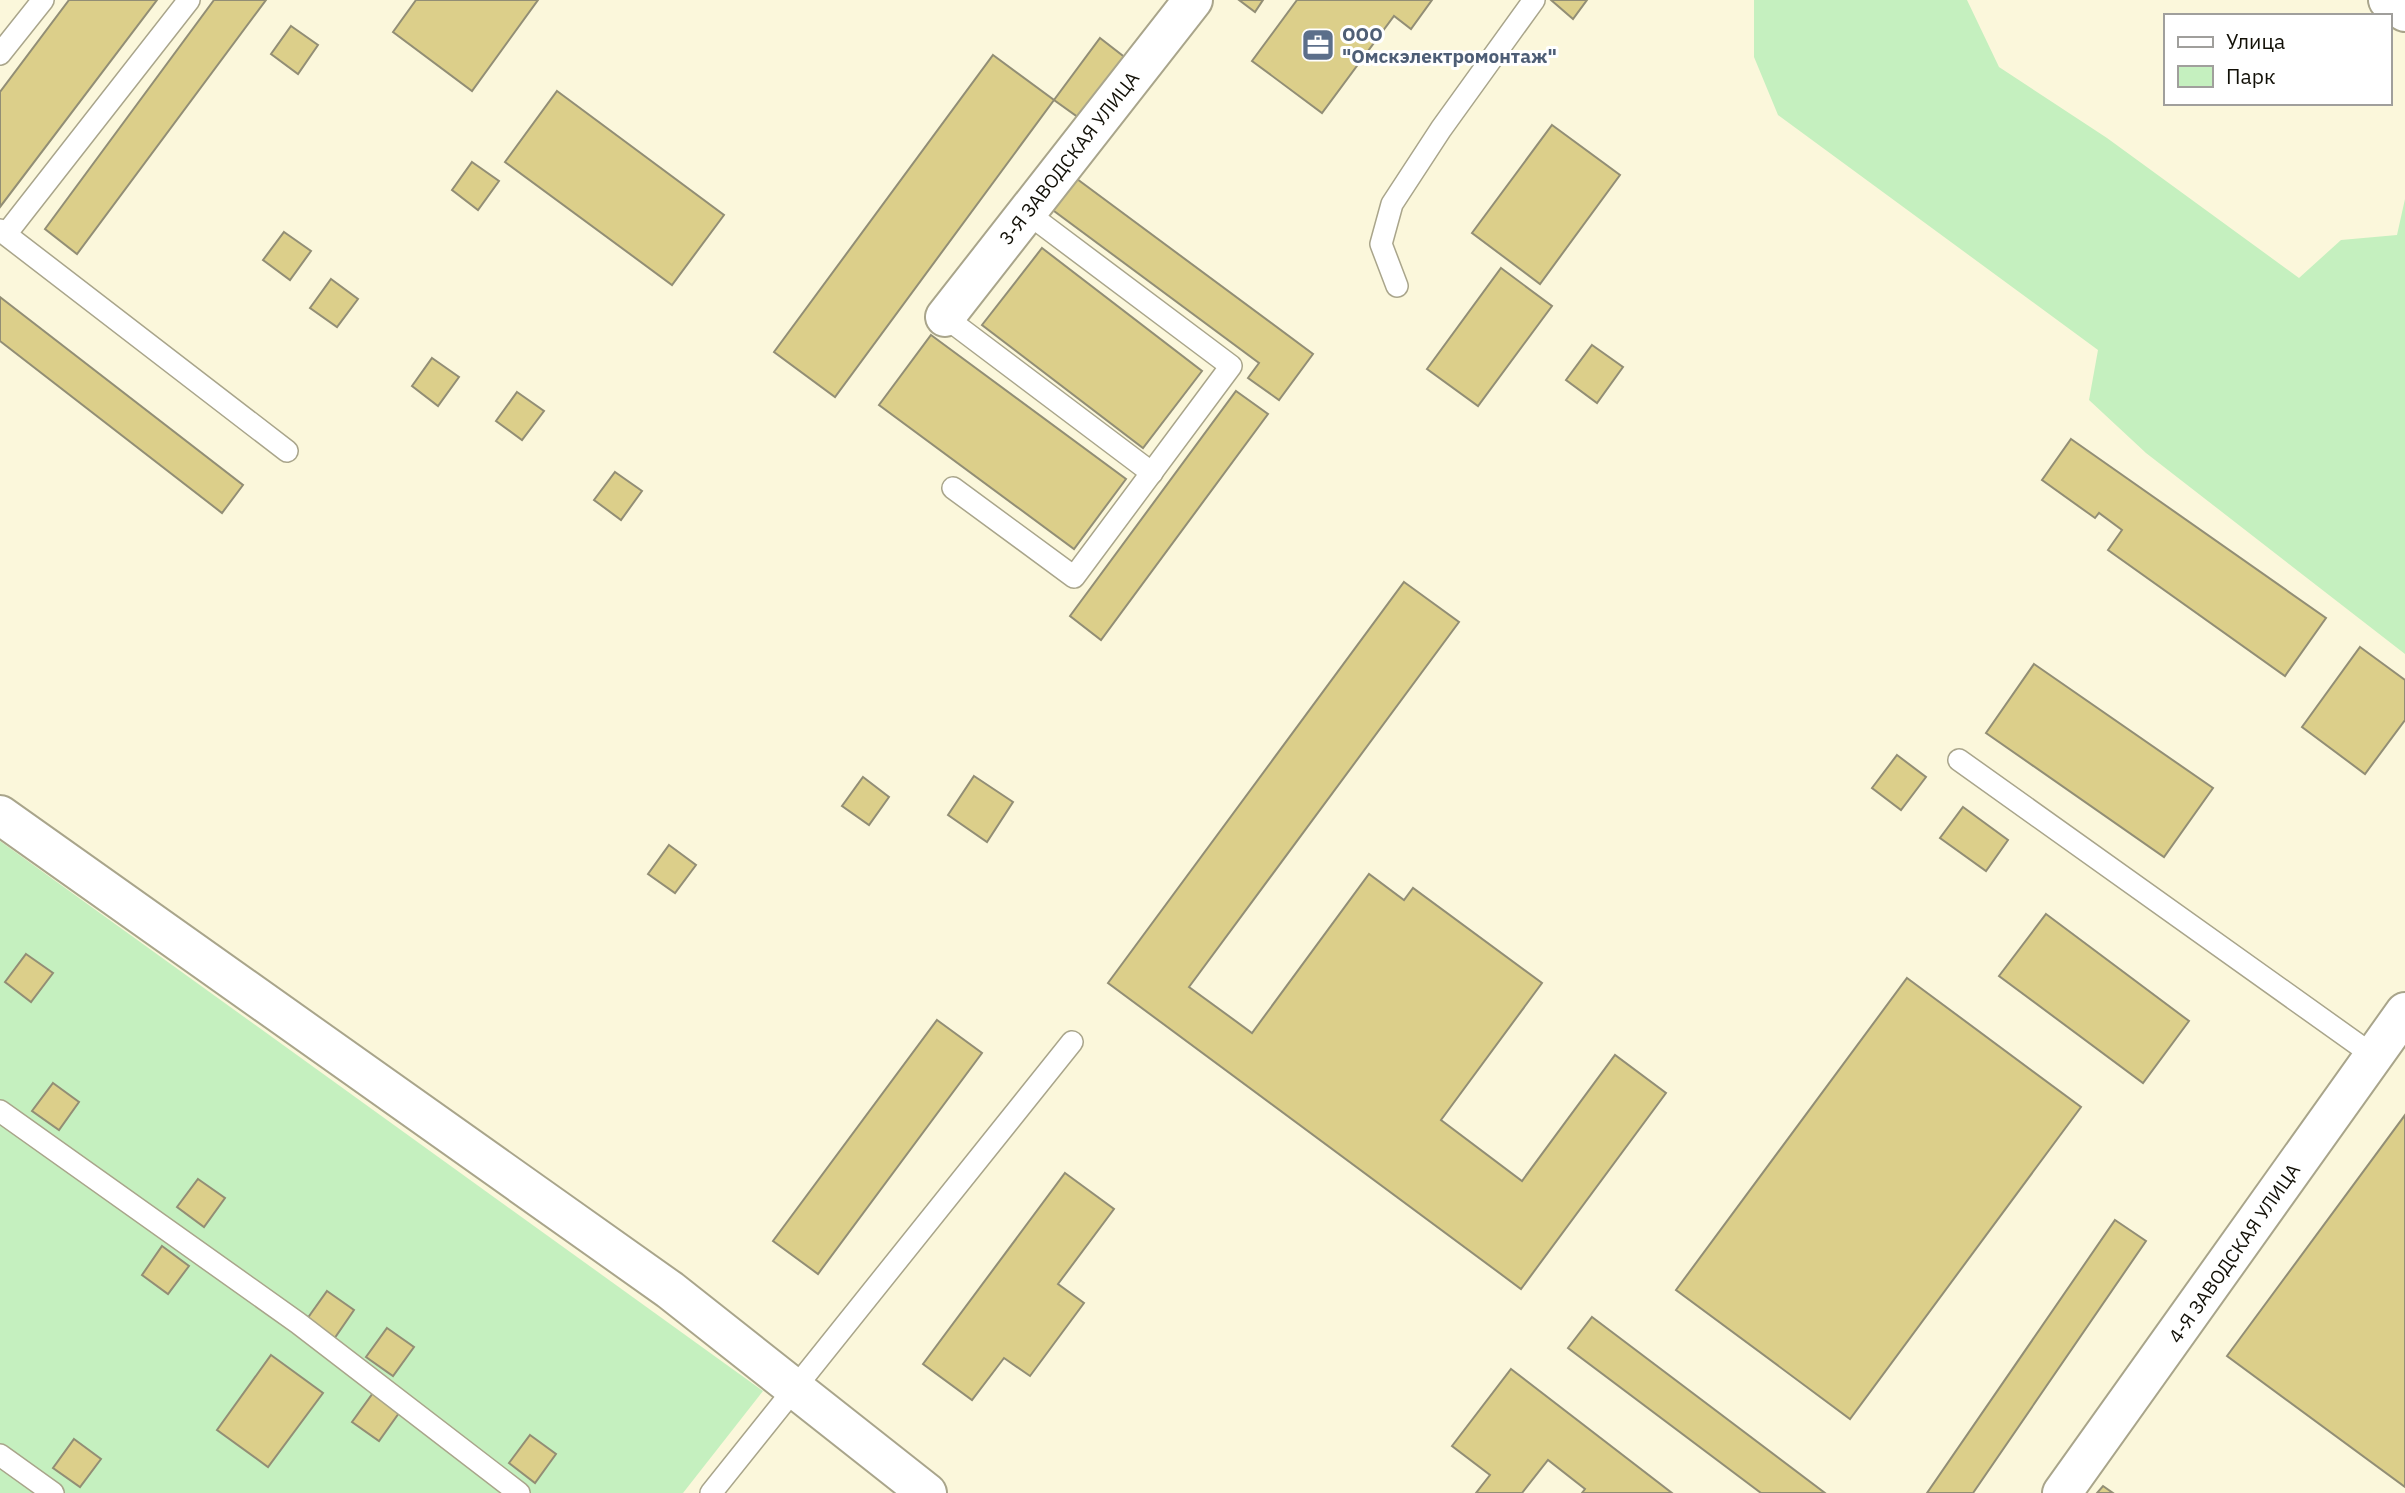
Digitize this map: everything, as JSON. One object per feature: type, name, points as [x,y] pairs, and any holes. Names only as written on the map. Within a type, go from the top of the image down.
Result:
[{"type":"street","name":"3-Я ЗАВОДСКАЯ УЛИЦА","points":[[945,317],[1193,0]]},
{"type":"street","points":[[2388,0],[2405,12]]},
{"type":"street","points":[[0,815],[670,1290],[927,1493]]},
{"type":"street","name":"4-Я ЗАВОДСКАЯ УЛИЦА","points":[[2062,1493],[2405,1012]]},
{"type":"lane","points":[[0,54],[43,0]]},
{"type":"lane","points":[[189,0],[3,232],[287,451]]},
{"type":"lane","points":[[1397,286],[1381,244],[1392,204],[1534,0]]},
{"type":"lane","points":[[953,488],[1074,577],[1231,366],[1026,212]]},
{"type":"lane","points":[[945,317],[1152,473]]},
{"type":"lane","points":[[1959,760],[2374,1056]]},
{"type":"lane","points":[[711,1493],[1072,1042]]},
{"type":"lane","points":[[0,1111],[298,1323],[519,1493]]},
{"type":"lane","points":[[0,1455],[53,1493]]},
{"type":"green space","points":[[1754,0],[1967,0],[1999,67],[2107,138],[2299,278],[2341,240],[2397,235],[2405,199],[2405,654],[2146,453],[2089,400],[2098,350],[1778,115],[1754,57]]},
{"type":"green space","points":[[0,841],[763,1391],[683,1493],[0,1493]]},
{"type":"building","points":[[69,0],[157,0],[0,207],[0,92]]},
{"type":"building","points":[[214,0],[266,0],[77,254],[45,229]]},
{"type":"building","points":[[416,0],[538,0],[472,91],[393,32]]},
{"type":"building","points":[[1239,0],[1263,0],[1255,12]]},
{"type":"building","name":"ООО \"Омскэлектромонтаж\"","points":[[1297,0],[1432,0],[1411,29],[1394,16],[1322,113],[1252,61]]},
{"type":"building","points":[[1551,0],[1587,0],[1573,19]]},
{"type":"building","points":[[291,26],[318,45],[298,74],[271,54]]},
{"type":"building","points":[[1100,38],[1127,59],[1082,120],[1054,100]]},
{"type":"building","points":[[993,55],[1054,100],[835,397],[774,352]]},
{"type":"building","points":[[557,91],[724,215],[672,285],[505,162]]},
{"type":"building","points":[[1552,125],[1620,175],[1540,284],[1472,233]]},
{"type":"building","points":[[472,162],[499,181],[478,210],[452,190]]},
{"type":"building","points":[[1073,176],[1313,354],[1279,400],[1248,378],[1259,363],[1050,208]]},
{"type":"building","points":[[284,232],[311,251],[290,280],[263,260]]},
{"type":"building","points":[[1042,248],[1202,371],[1143,448],[982,325]]},
{"type":"building","points":[[1501,268],[1552,306],[1478,406],[1427,369]]},
{"type":"building","points":[[331,279],[358,299],[337,327],[310,308]]},
{"type":"building","points":[[0,297],[243,485],[222,513],[0,341]]},
{"type":"building","points":[[931,335],[1126,479],[1074,549],[879,405]]},
{"type":"building","points":[[1592,345],[1623,367],[1597,403],[1566,380]]},
{"type":"building","points":[[432,358],[459,377],[438,406],[412,386]]},
{"type":"building","points":[[1236,391],[1268,414],[1101,640],[1070,616]]},
{"type":"building","points":[[517,392],[544,411],[522,440],[496,421]]},
{"type":"building","points":[[2071,439],[2326,618],[2285,676],[2108,550],[2122,530],[2099,513],[2095,518],[2042,480]]},
{"type":"building","points":[[615,472],[642,491],[621,520],[594,500]]},
{"type":"building","points":[[1404,582],[1459,622],[1189,987],[1252,1033],[1369,874],[1404,900],[1413,888],[1542,983],[1441,1120],[1522,1181],[1615,1055],[1666,1093],[1521,1289],[1108,983]]},
{"type":"building","points":[[2360,647],[2405,680],[2405,720],[2365,774],[2302,727]]},
{"type":"building","points":[[2034,664],[2213,788],[2164,857],[1986,733]]},
{"type":"building","points":[[1897,755],[1926,777],[1901,810],[1872,788]]},
{"type":"building","points":[[974,776],[1013,802],[987,842],[948,815]]},
{"type":"building","points":[[863,777],[889,797],[869,825],[842,806]]},
{"type":"building","points":[[1963,807],[2008,840],[1986,871],[1940,838]]},
{"type":"building","points":[[669,845],[696,865],[675,893],[648,874]]},
{"type":"building","points":[[2046,914],[2189,1021],[2143,1083],[1999,976]]},
{"type":"building","points":[[26,954],[53,973],[31,1002],[5,982]]},
{"type":"building","points":[[1907,978],[2081,1107],[1850,1419],[1676,1290]]},
{"type":"building","points":[[937,1020],[982,1053],[818,1274],[773,1241]]},
{"type":"building","points":[[53,1083],[79,1102],[59,1130],[32,1111]]},
{"type":"building","points":[[2405,1115],[2405,1487],[2227,1356]]},
{"type":"building","points":[[1065,1173],[1114,1209],[1058,1284],[1084,1303],[1030,1376],[1004,1358],[972,1400],[923,1364]]},
{"type":"building","points":[[198,1179],[225,1198],[204,1227],[177,1207]]},
{"type":"building","points":[[2115,1220],[2146,1241],[1973,1493],[1927,1493]]},
{"type":"building","points":[[162,1246],[189,1266],[168,1294],[142,1275]]},
{"type":"building","points":[[327,1291],[354,1310],[334,1339],[307,1319]]},
{"type":"building","points":[[1592,1317],[1825,1493],[1761,1493],[1568,1348]]},
{"type":"building","points":[[387,1328],[414,1347],[393,1376],[366,1357]]},
{"type":"building","points":[[271,1355],[323,1393],[268,1467],[217,1430]]},
{"type":"building","points":[[1511,1369],[1672,1493],[1582,1493],[1585,1489],[1548,1460],[1522,1493],[1476,1493],[1490,1475],[1452,1446]]},
{"type":"building","points":[[373,1393],[399,1413],[379,1441],[352,1422]]},
{"type":"building","points":[[530,1435],[556,1454],[535,1483],[509,1463]]},
{"type":"building","points":[[74,1439],[101,1459],[80,1487],[53,1468]]},
{"type":"building","points":[[2103,1486],[2113,1493],[2097,1493]]},
{"type":"place","name":"ООО \"Омскэлектромонтаж\"","points":[[1318,45]]}]
